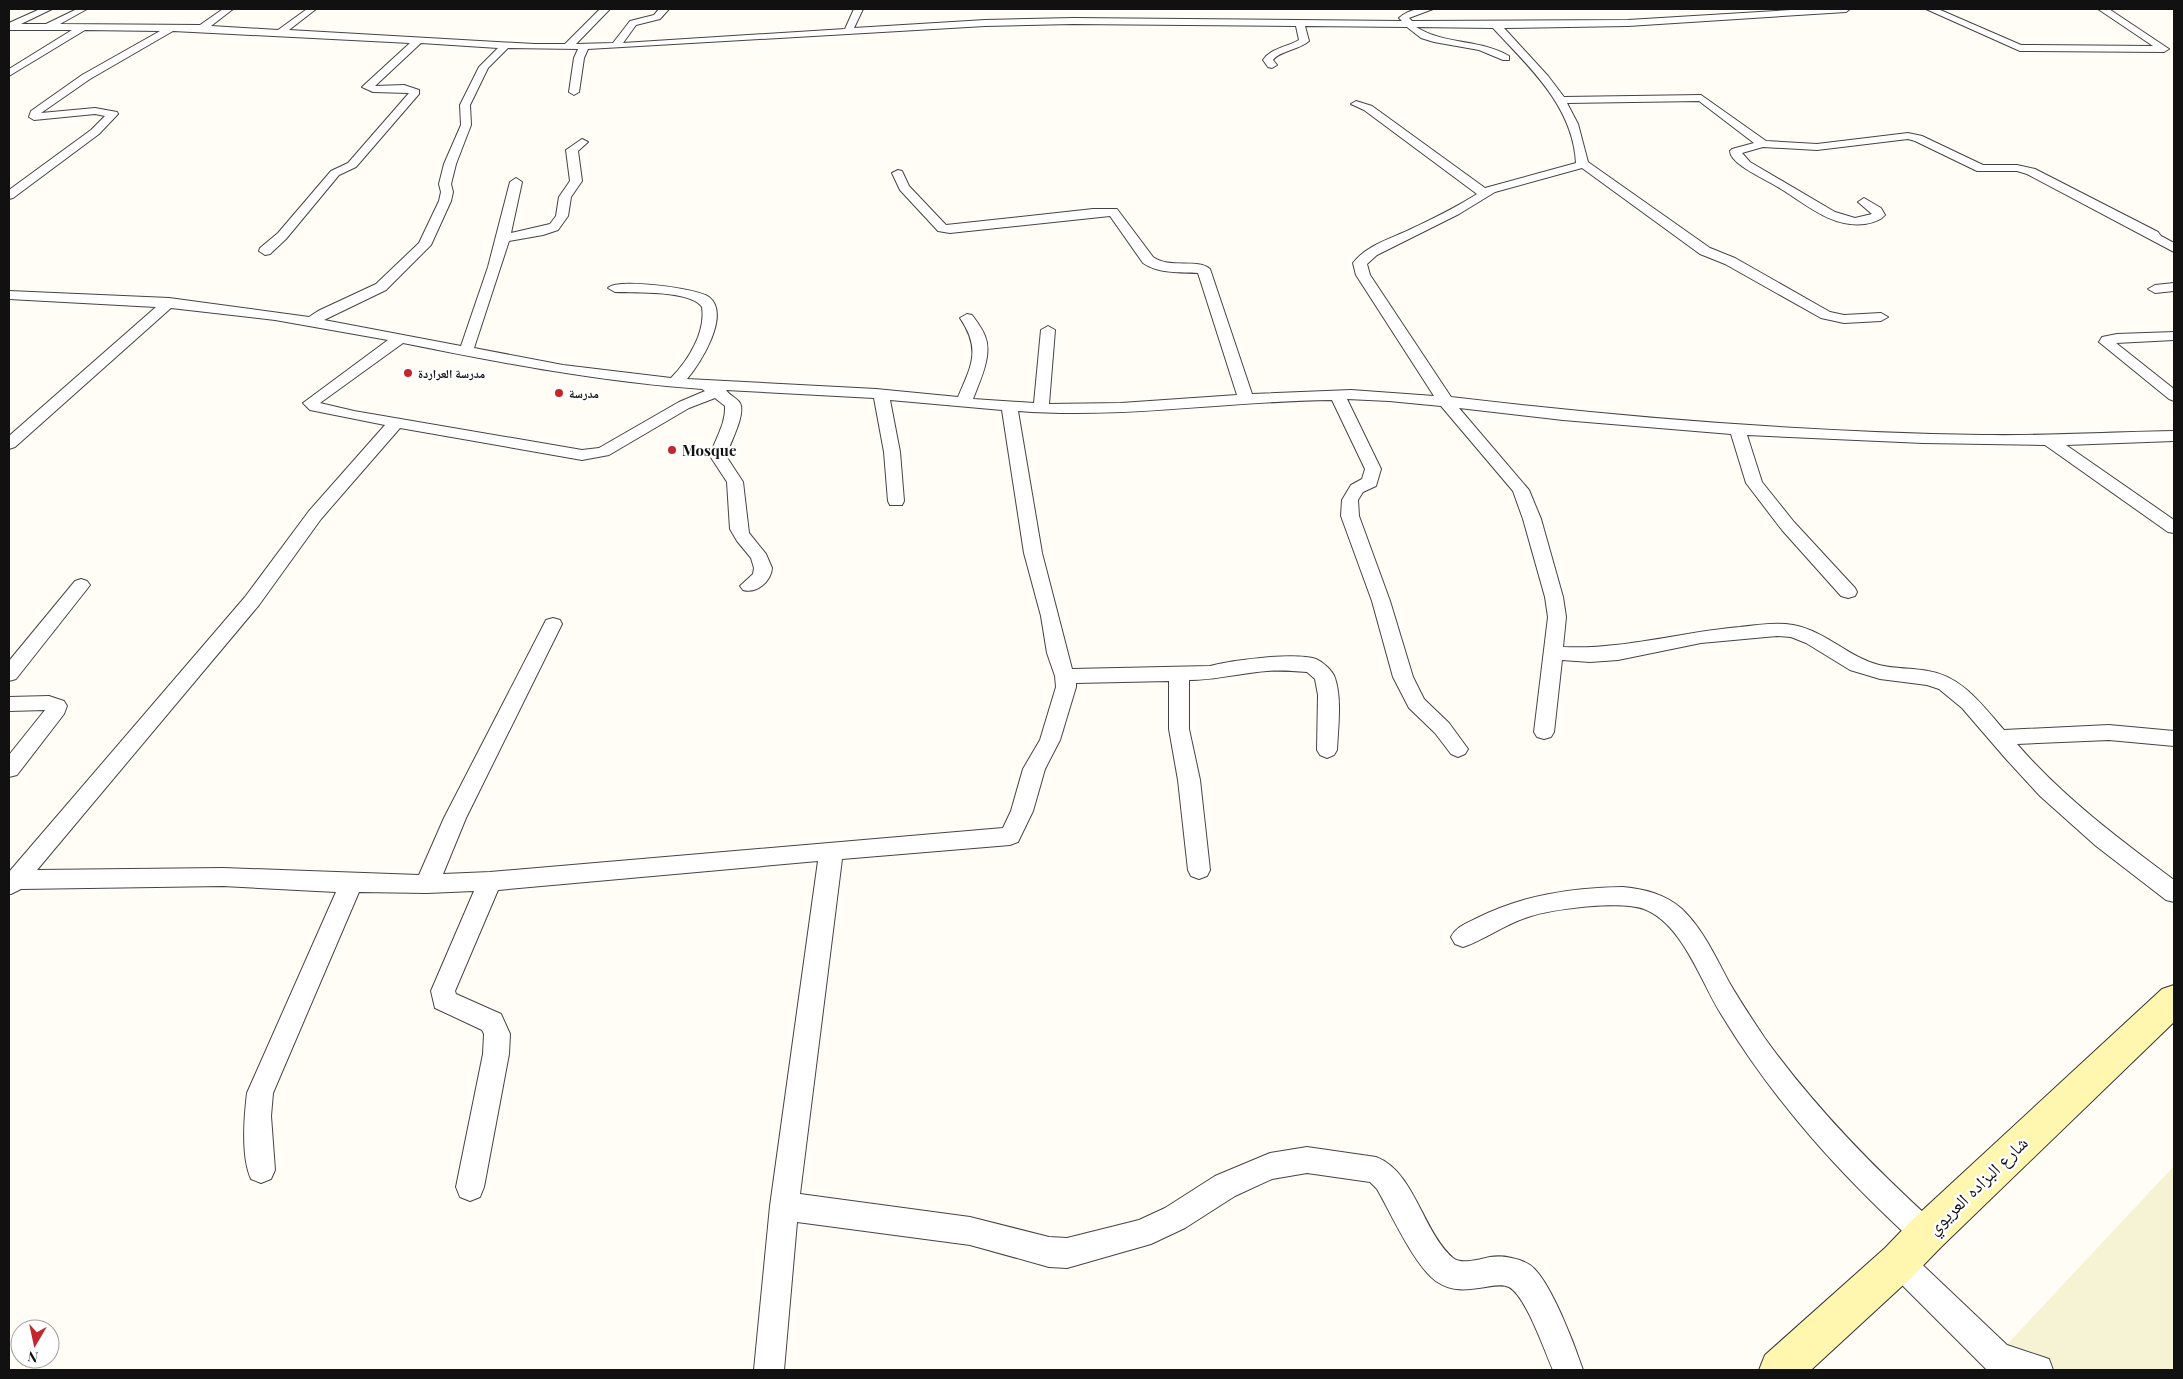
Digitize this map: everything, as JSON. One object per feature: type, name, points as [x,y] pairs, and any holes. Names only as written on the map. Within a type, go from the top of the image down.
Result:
[{"type":"street","points":[[9,26],[47,9]]},
{"type":"street","points":[[46,28],[84,9]]},
{"type":"street","points":[[202,28],[229,9]]},
{"type":"street","points":[[278,33],[312,9]]},
{"type":"street","points":[[567,46],[606,9]]},
{"type":"street","points":[[616,46],[633,23],[657,17],[664,9]]},
{"type":"street","points":[[849,30],[858,9]]},
{"type":"street","points":[[1428,9],[1406,15],[1404,18],[1408,24],[1434,40],[1490,48],[1506,58]]},
{"type":"street","points":[[1700,9],[1710,17]]},
{"type":"street","points":[[9,26],[46,28],[173,27],[505,46],[616,46],[985,23],[1213,22],[1496,25],[1628,23],[1751,12],[1846,9]]},
{"type":"street","points":[[1931,9],[2020,48],[2169,51]]},
{"type":"street","points":[[2102,9],[2169,51]]},
{"type":"street","points":[[1658,10],[1658,15],[1665,20]]},
{"type":"street","points":[[1205,13],[1213,22]]},
{"type":"street","points":[[1945,15],[1965,13]]},
{"type":"street","points":[[1551,14],[1561,24]]},
{"type":"street","points":[[1619,14],[1628,23]]},
{"type":"street","points":[[1272,65],[1268,60],[1272,54],[1292,48],[1304,41],[1300,23]]},
{"type":"street","points":[[1496,25],[1548,79],[1561,100],[1576,132],[1582,163],[1704,250],[1730,261],[1804,304],[1826,315],[1844,319],[1881,317]]},
{"type":"street","points":[[9,195],[95,132],[113,114],[95,111],[34,117],[35,113],[86,77],[173,27]]},
{"type":"street","points":[[9,74],[82,28]]},
{"type":"street","points":[[265,251],[282,236],[335,173],[352,165],[415,92],[406,88],[366,87],[418,42]]},
{"type":"street","points":[[313,322],[324,314],[382,287],[425,245],[446,201],[447,192],[445,184],[450,164],[466,125],[466,105],[484,67],[505,46]]},
{"type":"street","points":[[574,92],[579,58],[585,46]]},
{"type":"street","points":[[1561,100],[1702,98],[1763,144]]},
{"type":"street","points":[[1356,104],[1368,108],[1485,194]]},
{"type":"street","points":[[1864,202],[1877,211],[1879,215],[1862,220],[1840,219],[1746,164],[1736,155],[1736,152],[1763,144],[1817,147],[1861,143],[1899,136],[1913,137],[1981,169],[2017,168],[2032,171],[2154,235],[2157,239],[2174,248]]},
{"type":"street","points":[[504,238],[544,231],[559,222],[562,216],[565,197],[576,181],[572,150],[582,142]]},
{"type":"street","points":[[1544,732],[1557,617],[1554,596],[1532,519],[1521,490],[1447,402],[1394,325],[1363,275],[1360,263],[1368,253],[1417,231],[1491,189],[1577,167],[1582,163]]},
{"type":"street","points":[[898,173],[904,187],[942,228],[950,229],[1093,212],[1113,212],[1148,260],[1155,265],[1202,269],[1205,272],[1246,400]]},
{"type":"street","points":[[466,351],[494,274],[516,182]]},
{"type":"street","points":[[2155,288],[2174,287]]},
{"type":"street","points":[[615,288],[692,294],[708,302],[710,312],[708,328],[696,358],[690,368],[675,382]]},
{"type":"street","points":[[9,295],[82,296],[169,302],[313,322],[586,373],[675,382],[712,388],[881,395],[1078,410],[1337,395],[1390,396],[1562,415],[1737,429],[1880,437],[2049,440],[2174,436]]},
{"type":"street","points":[[9,444],[169,302]]},
{"type":"street","points":[[964,402],[975,377],[979,339],[967,318]]},
{"type":"street","points":[[1041,408],[1048,330]]},
{"type":"street","points":[[2174,336],[2117,338],[2107,340],[2106,342],[2174,396]]},
{"type":"street","points":[[400,338],[312,403],[315,407],[571,454],[592,455],[611,448],[712,388]]},
{"type":"street","points":[[712,388],[733,404],[735,413],[721,444],[718,456],[732,475],[736,485],[739,531],[762,560],[764,571],[760,578],[749,586]]},
{"type":"street","points":[[881,395],[892,452],[896,501]]},
{"type":"street","points":[[1337,395],[1373,469],[1370,482],[1357,490],[1350,500],[1350,516],[1381,601],[1403,677],[1416,703],[1442,728],[1458,749]]},
{"type":"street","points":[[12,884],[223,877],[351,883],[427,884],[490,881],[831,853],[1010,836],[1015,828],[1034,769],[1050,740],[1066,687],[1065,676],[1057,653],[1050,616],[1033,553],[1009,406]]},
{"type":"street","points":[[12,884],[252,601],[316,515],[397,422]]},
{"type":"street","points":[[1737,429],[1754,483],[1788,526],[1848,592]]},
{"type":"street","points":[[2049,440],[2174,528]]},
{"type":"street","points":[[9,674],[81,585]]},
{"type":"street","points":[[427,884],[455,818],[553,624]]},
{"type":"street","points":[[1552,653],[1590,655],[1618,653],[1701,637],[1777,630],[1792,631],[1813,638],[1857,664],[1880,672],[1930,678],[1946,684],[1968,703],[2048,790],[2097,834],[2174,893]]},
{"type":"street","points":[[1065,676],[1210,673],[1224,669],[1270,664],[1312,666],[1325,677],[1328,695],[1327,750]]},
{"type":"street","points":[[1179,674],[1179,729],[1189,780],[1199,870]]},
{"type":"street","points":[[9,704],[49,703],[57,706],[54,714],[9,769]]},
{"type":"street","points":[[1999,738],[2077,733],[2133,732],[2174,738]]},
{"type":"street","points":[[769,1370],[784,1206],[831,853]]},
{"type":"street","points":[[470,1187],[496,1054],[497,1034],[492,1022],[444,1000],[443,991],[490,881]]},
{"type":"street","points":[[261,1170],[258,1116],[260,1093],[317,966],[351,883]]},
{"type":"street","points":[[1463,937],[1502,917],[1529,907],[1589,898],[1618,897],[1648,900],[1658,905],[1679,923],[1700,950],[1728,1005],[1805,1110],[1850,1162],[1926,1234]]},
{"type":"street","name":"شارع البزاده العريوي","points":[[1780,1370],[1899,1262],[1926,1234],[2174,1000]]},
{"type":"street","points":[[784,1206],[970,1231],[1049,1252],[1067,1252],[1141,1234],[1175,1218],[1225,1186],[1270,1166],[1307,1160],[1376,1170],[1387,1179],[1421,1239],[1442,1268],[1451,1274],[1462,1276],[1502,1270],[1520,1276],[1530,1287],[1545,1314],[1568,1370]]},
{"type":"street","points":[[1899,1262],[2000,1364],[2038,1370]]},
{"type":"shaded area","points":[[2174,1166],[2174,1370],[1983,1370]]},
{"type":"place","name":"مدرسة العراردة","points":[[408,373]]},
{"type":"place","name":"مدرسة","points":[[559,393]]},
{"type":"place","name":"Mosque","points":[[672,450]]}]
